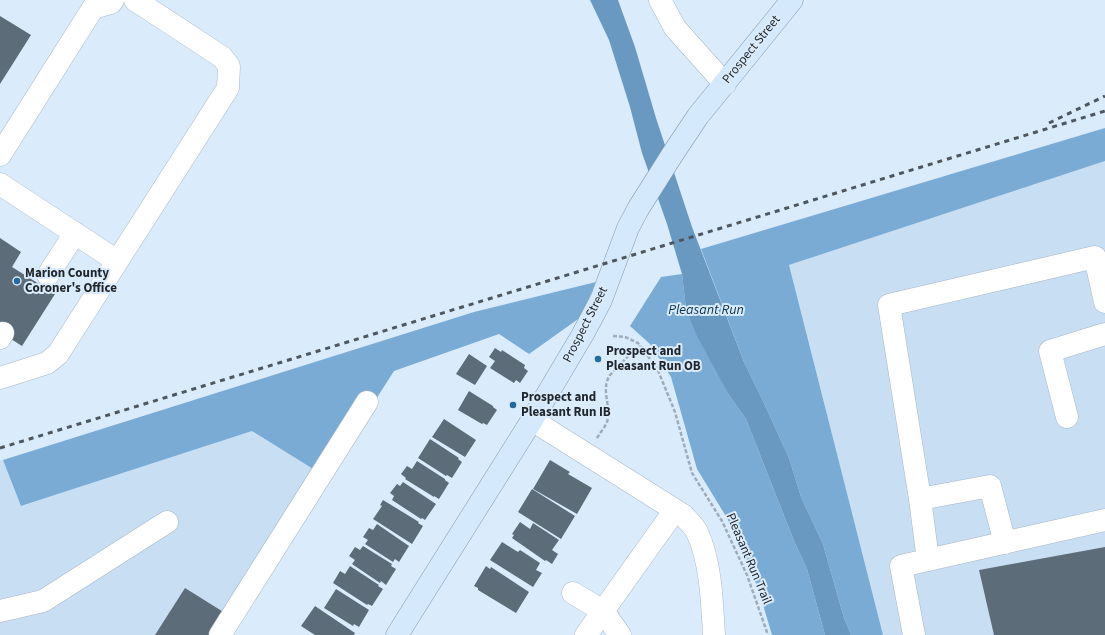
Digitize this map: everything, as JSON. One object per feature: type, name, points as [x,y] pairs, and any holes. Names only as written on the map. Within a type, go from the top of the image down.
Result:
[{"type":"main road","name":"Prospect Street","points":[[397,635],[532,420],[583,334],[601,300],[628,228],[638,209],[698,116],[792,0]]},
{"type":"street","points":[[0,155],[94,8],[111,3],[113,0]]},
{"type":"street","points":[[0,374],[0,378],[47,364],[58,354],[228,88],[229,66],[222,57],[135,0]]},
{"type":"street","points":[[660,0],[675,28],[725,84]]},
{"type":"street","points":[[0,184],[117,261]]},
{"type":"street","points":[[48,275],[75,233]]},
{"type":"street","points":[[928,560],[920,499],[889,305],[1095,257],[1105,302]]},
{"type":"street","points":[[1067,417],[1050,351],[1105,334]]},
{"type":"street","points":[[220,635],[367,402]]},
{"type":"street","points":[[532,420],[683,515],[696,530],[705,557],[713,612],[714,635]]},
{"type":"street","points":[[920,499],[990,486],[1005,543]]},
{"type":"street","points":[[586,635],[675,510]]},
{"type":"street","points":[[914,635],[901,566],[1105,520]]},
{"type":"street","points":[[0,611],[43,601],[167,522]]},
{"type":"street","points":[[573,593],[603,611],[620,635]]},
{"type":"path","name":"Pleasant Run Trail","points":[[613,336],[625,337],[638,343],[657,368],[675,412],[692,473],[722,521],[747,575],[768,635]]},
{"type":"path","points":[[586,454],[607,423],[607,380],[639,345]]},
{"type":"shaded area","points":[[1105,128],[1105,161],[789,265],[883,635],[851,635],[844,618],[823,544],[801,497],[789,458],[744,362],[701,249]]},
{"type":"shaded area","points":[[1105,161],[1105,635],[883,635],[789,265]]},
{"type":"shaded area","points":[[682,274],[686,309],[729,395],[746,419],[794,541],[807,569],[825,635],[772,635],[758,588],[727,518],[697,469],[671,377],[650,344],[630,326],[661,277]]},
{"type":"shaded area","points":[[596,282],[581,317],[529,354],[499,334],[394,371],[326,477],[252,431],[21,506],[3,460],[474,312]]},
{"type":"shaded area","points":[[252,431],[316,471],[212,635],[0,635],[0,461],[3,460],[22,506]]},
{"type":"water","name":"Pleasant Run","points":[[590,0],[618,0],[635,47],[656,118],[692,227],[744,362],[789,458],[801,497],[823,544],[844,618],[851,635],[825,635],[807,569],[794,541],[746,419],[729,395],[697,336],[686,309],[682,274],[667,224],[642,153],[630,107],[609,40]]},
{"type":"building","points":[[0,16],[31,35],[0,84]]},
{"type":"building","name":"Marion County Coroner's Office","points":[[0,238],[21,252],[12,267],[55,294],[22,346],[0,332]]},
{"type":"building","points":[[495,348],[501,352],[502,350],[525,365],[524,368],[528,371],[520,383],[516,380],[514,383],[490,368],[495,361],[489,357]]},
{"type":"building","points":[[469,354],[487,366],[475,385],[456,374]]},
{"type":"building","points":[[469,391],[497,410],[487,425],[482,424],[458,410]]},
{"type":"building","points":[[444,419],[476,440],[465,457],[432,437]]},
{"type":"building","points":[[430,439],[459,458],[458,459],[462,462],[452,478],[447,475],[446,476],[418,458]]},
{"type":"building","points":[[550,460],[570,472],[568,474],[592,488],[577,514],[533,489]]},
{"type":"building","points":[[417,461],[449,483],[439,499],[405,479],[406,478],[401,474],[407,466],[412,469]]},
{"type":"building","points":[[403,482],[436,504],[425,520],[422,518],[421,519],[392,500],[394,496],[390,493],[397,484],[400,486]]},
{"type":"building","points":[[532,489],[575,516],[561,539],[518,512]]},
{"type":"building","points":[[383,500],[423,526],[412,544],[373,519],[382,506],[380,505]]},
{"type":"building","points":[[520,522],[530,529],[533,523],[559,540],[552,550],[558,554],[552,564],[546,560],[545,561],[512,538],[514,535],[512,534]]},
{"type":"building","points":[[377,524],[409,546],[399,562],[395,559],[393,562],[365,544],[368,540],[363,537],[369,528],[373,530]]},
{"type":"building","points":[[502,542],[518,552],[520,550],[540,563],[536,570],[542,573],[533,587],[490,560]]},
{"type":"building","points":[[363,546],[392,564],[391,566],[396,569],[386,585],[381,581],[380,583],[352,564],[355,560],[349,556],[355,547],[360,550]]},
{"type":"building","points":[[1105,547],[1105,635],[994,635],[979,570]]},
{"type":"building","points":[[350,566],[383,589],[372,606],[367,605],[333,583],[340,571],[345,574]]},
{"type":"building","points":[[486,566],[490,569],[491,567],[529,592],[516,613],[478,590],[478,588],[474,586]]},
{"type":"building","points":[[185,588],[225,613],[211,635],[155,635]]},
{"type":"building","points":[[336,589],[369,610],[359,627],[354,624],[353,626],[324,608]]},
{"type":"building","points":[[315,606],[355,633],[354,635],[315,635],[301,626]]},
{"type":"railway","points":[[1049,123],[1105,96]]},
{"type":"railway","points":[[0,448],[1105,111]]},
{"type":"place","name":"Marion County Coroner's Office","points":[[17,281]]},
{"type":"place","name":"Prospect and Pleasant Run OB","points":[[598,359]]},
{"type":"place","name":"Prospect and Pleasant Run IB","points":[[513,405]]}]
